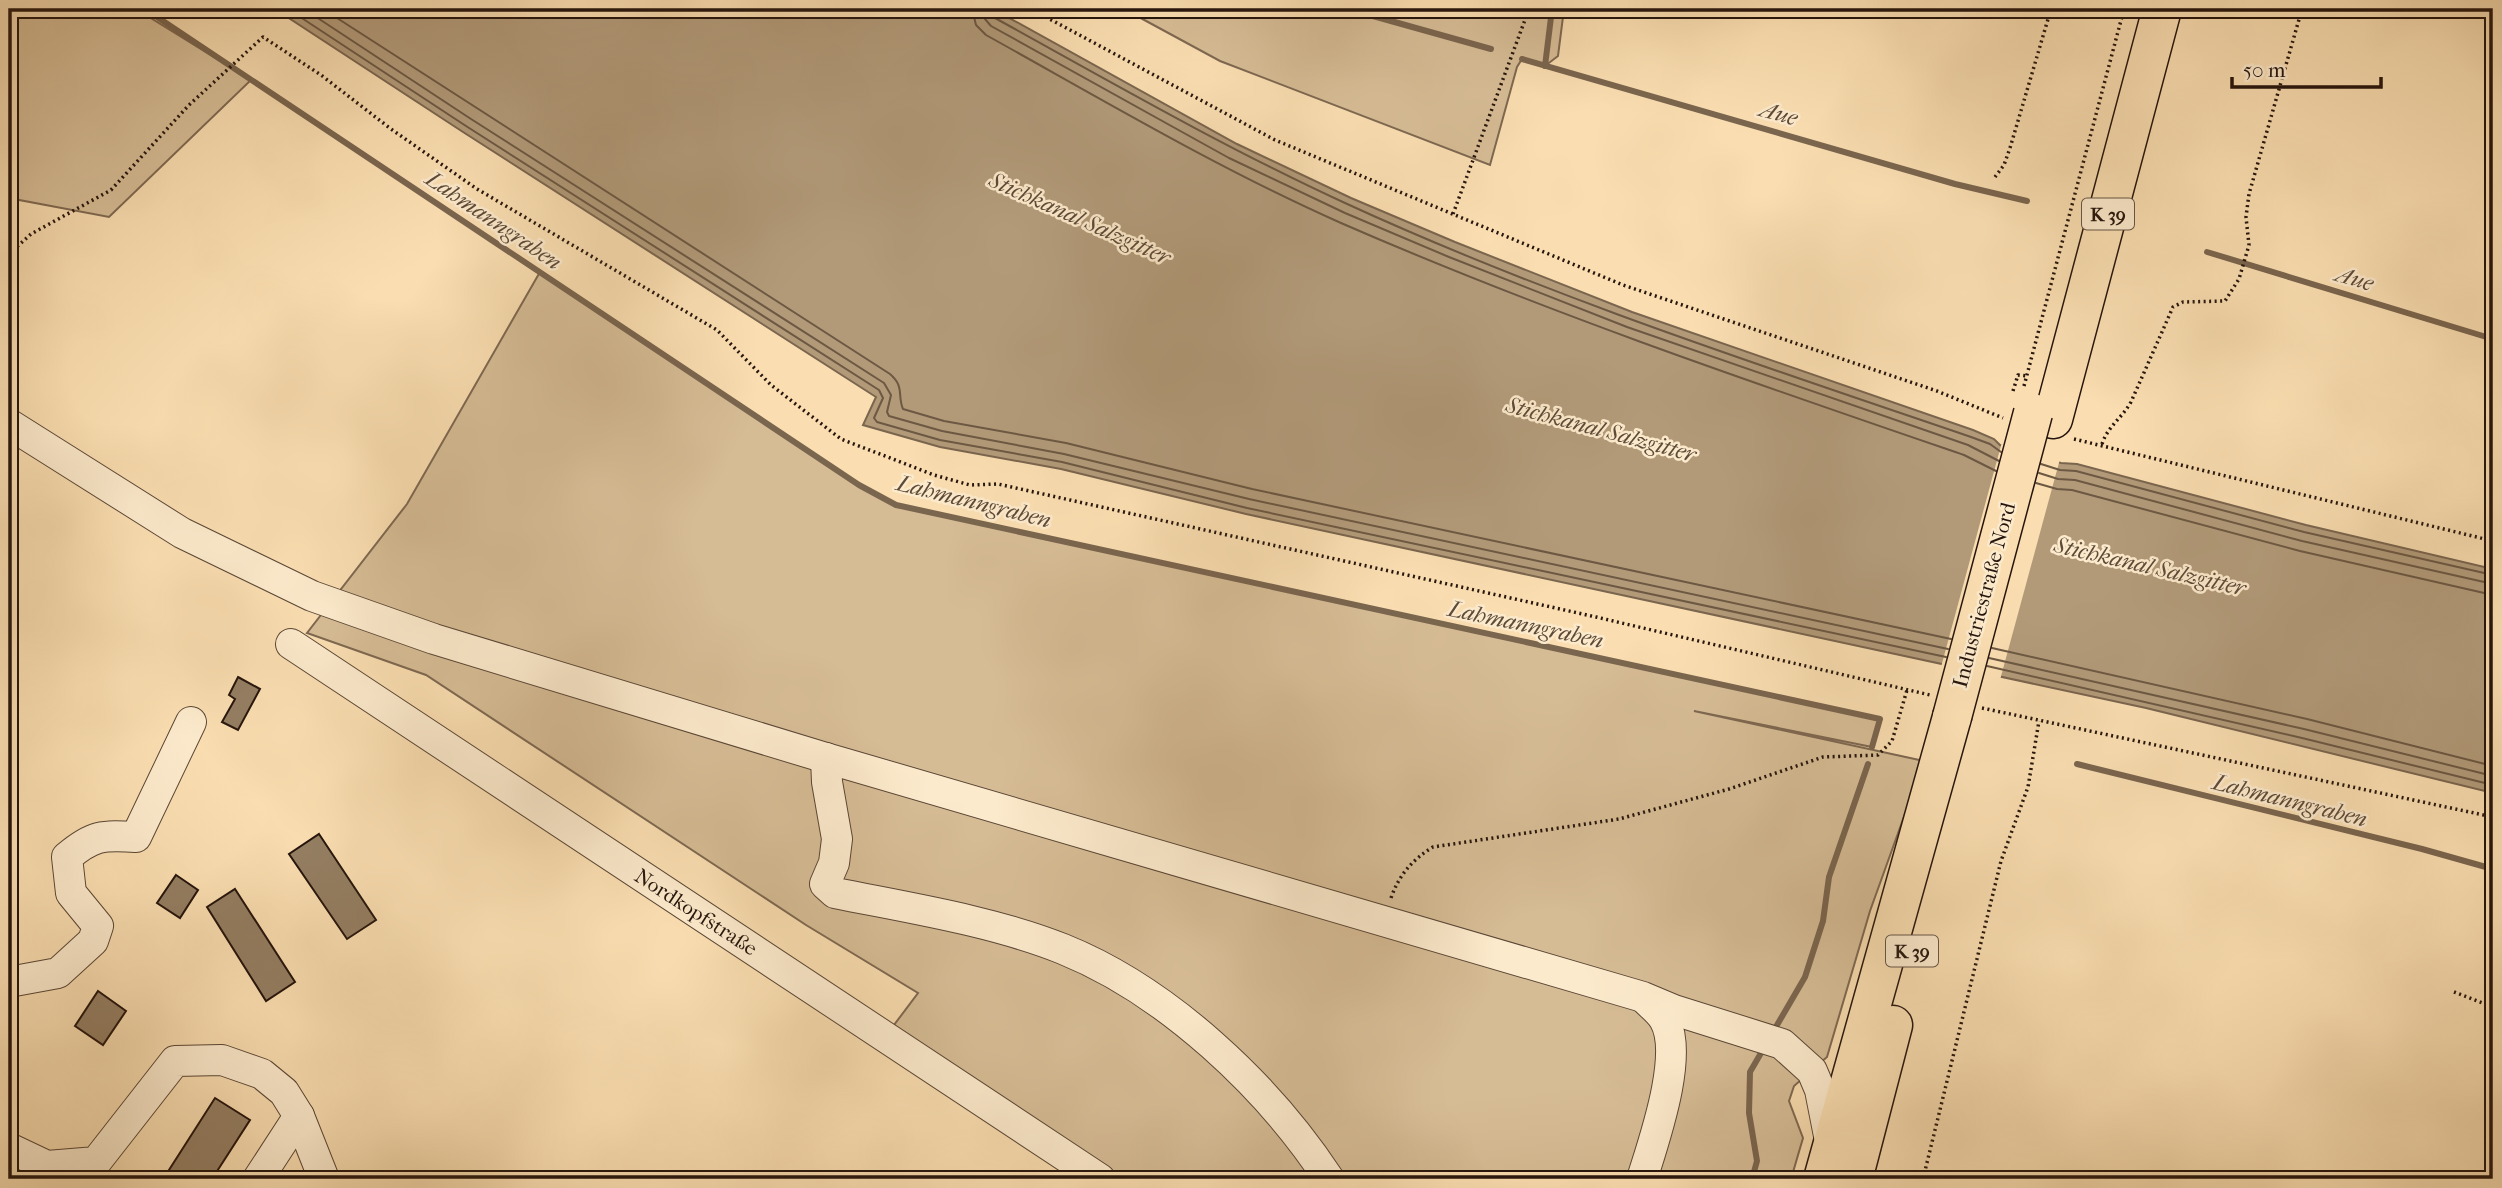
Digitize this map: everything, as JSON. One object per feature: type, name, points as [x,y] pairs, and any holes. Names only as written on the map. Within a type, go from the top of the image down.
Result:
[{"type":"highway","name":"Industriestraße Nord","points":[[1836,1170],[2037,415],[2141,9]]},
{"type":"highway","name":"Industriestraße Nord","points":[[2037,415],[2162,9]]},
{"type":"lane","points":[[9,424],[182,533],[312,596],[434,639],[827,758],[1643,997],[1674,1010],[1782,1044],[1812,1071],[1820,1090],[1836,1170]]},
{"type":"lane","name":"Nordkopfstraße","points":[[291,644],[1100,1179]]},
{"type":"lane","points":[[9,982],[58,973],[93,941],[97,926],[71,892],[67,857],[87,840],[111,836],[136,837],[191,722]]},
{"type":"lane","points":[[827,758],[827,782],[837,839],[834,863],[825,884],[835,893],[1018,934],[1064,950],[1135,986],[1212,1043],[1280,1115],[1329,1179]]},
{"type":"lane","points":[[1643,997],[1664,1019],[1669,1037],[1665,1106]]},
{"type":"lane","points":[[1642,1179],[1677,1069],[1687,1047],[1696,1038],[1712,1032],[1739,1029]]},
{"type":"lane","points":[[9,1148],[47,1166],[96,1162],[175,1061],[222,1060],[262,1074],[284,1093],[299,1116],[324,1179]]},
{"type":"lane","points":[[258,1179],[299,1116]]},
{"type":"path","points":[[1031,9],[1275,139],[1623,285],[1937,391],[2037,415],[2102,444],[2493,541]]},
{"type":"path","points":[[1452,214],[1529,9]]},
{"type":"path","points":[[1995,177],[2004,165],[2010,148],[2051,9]]},
{"type":"path","points":[[2037,415],[2124,9]]},
{"type":"path","points":[[2102,444],[2109,427],[2131,402],[2174,307],[2183,302],[2225,302],[2239,279],[2249,245],[2246,218],[2249,194],[2302,9]]},
{"type":"path","points":[[9,254],[32,234],[111,190],[189,105],[263,37],[321,75],[391,129],[477,189],[717,330],[771,385],[841,439],[904,466],[970,485],[998,484],[1596,617],[1907,690],[1958,710],[2039,721],[2493,817]]},
{"type":"path","points":[[1384,920],[1396,883],[1414,859],[1433,847],[1619,819],[1729,789],[1823,757],[1878,755],[1892,741],[1907,690]]},
{"type":"path","points":[[1923,1179],[2001,861],[2028,787],[2039,721]]},
{"type":"path","points":[[2454,992],[2493,1006]]},
{"type":"shaded area","points":[[9,9],[136,9],[251,80],[109,217],[14,199],[9,194]]},
{"type":"shaded area","points":[[1124,9],[1564,9],[1558,56],[1545,66],[1522,59],[1517,67],[1490,165],[1220,61]]},
{"type":"shaded area","points":[[540,272],[859,485],[896,505],[1880,719],[1872,747],[1694,711],[1924,761],[1870,911],[1827,1057],[1794,1086],[1789,1101],[1803,1138],[1791,1179],[1100,1179],[885,1037],[918,993],[806,925],[426,675],[307,633],[407,504]]},
{"type":"water","name":"Stichkanal Salzgitter","points":[[275,9],[993,9],[1237,144],[1351,198],[1632,312],[1973,430],[1994,439],[2000,445],[2306,525],[2493,569],[2493,793],[2146,708],[1246,514],[1061,469],[940,447],[863,425],[876,397]]},
{"type":"pier","points":[[2002,442],[2060,459],[2000,680],[1941,667]]},
{"type":"building","points":[[238,677],[260,689],[238,730],[222,722],[235,699],[229,695]]},
{"type":"building","points":[[319,834],[376,920],[347,939],[289,854]]},
{"type":"building","points":[[176,875],[198,890],[180,918],[157,903]]},
{"type":"building","points":[[235,889],[295,982],[266,1001],[207,907]]},
{"type":"building","points":[[98,991],[126,1011],[103,1045],[75,1026]]},
{"type":"building","points":[[215,1098],[250,1120],[212,1179],[183,1179],[169,1170]]},
{"type":"waterway","name":"Lahmanngraben","points":[[145,9],[859,485],[896,505],[1880,719],[1872,747]]},
{"type":"waterway","name":"Aue","points":[[1348,9],[1491,49]]},
{"type":"waterway","points":[[1545,66],[1552,9]]},
{"type":"waterway","name":"Aue","points":[[1522,59],[1955,184],[2027,201]]},
{"type":"waterway","name":"Aue","points":[[2207,252],[2493,339]]},
{"type":"waterway","points":[[1773,1032],[1805,977],[1823,921],[1829,877],[1868,764]]},
{"type":"waterway","name":"Lahmanngraben","points":[[2077,764],[2493,869]]},
{"type":"waterway","points":[[1752,1179],[1757,1161],[1749,1113],[1750,1072],[1761,1053]]}]
